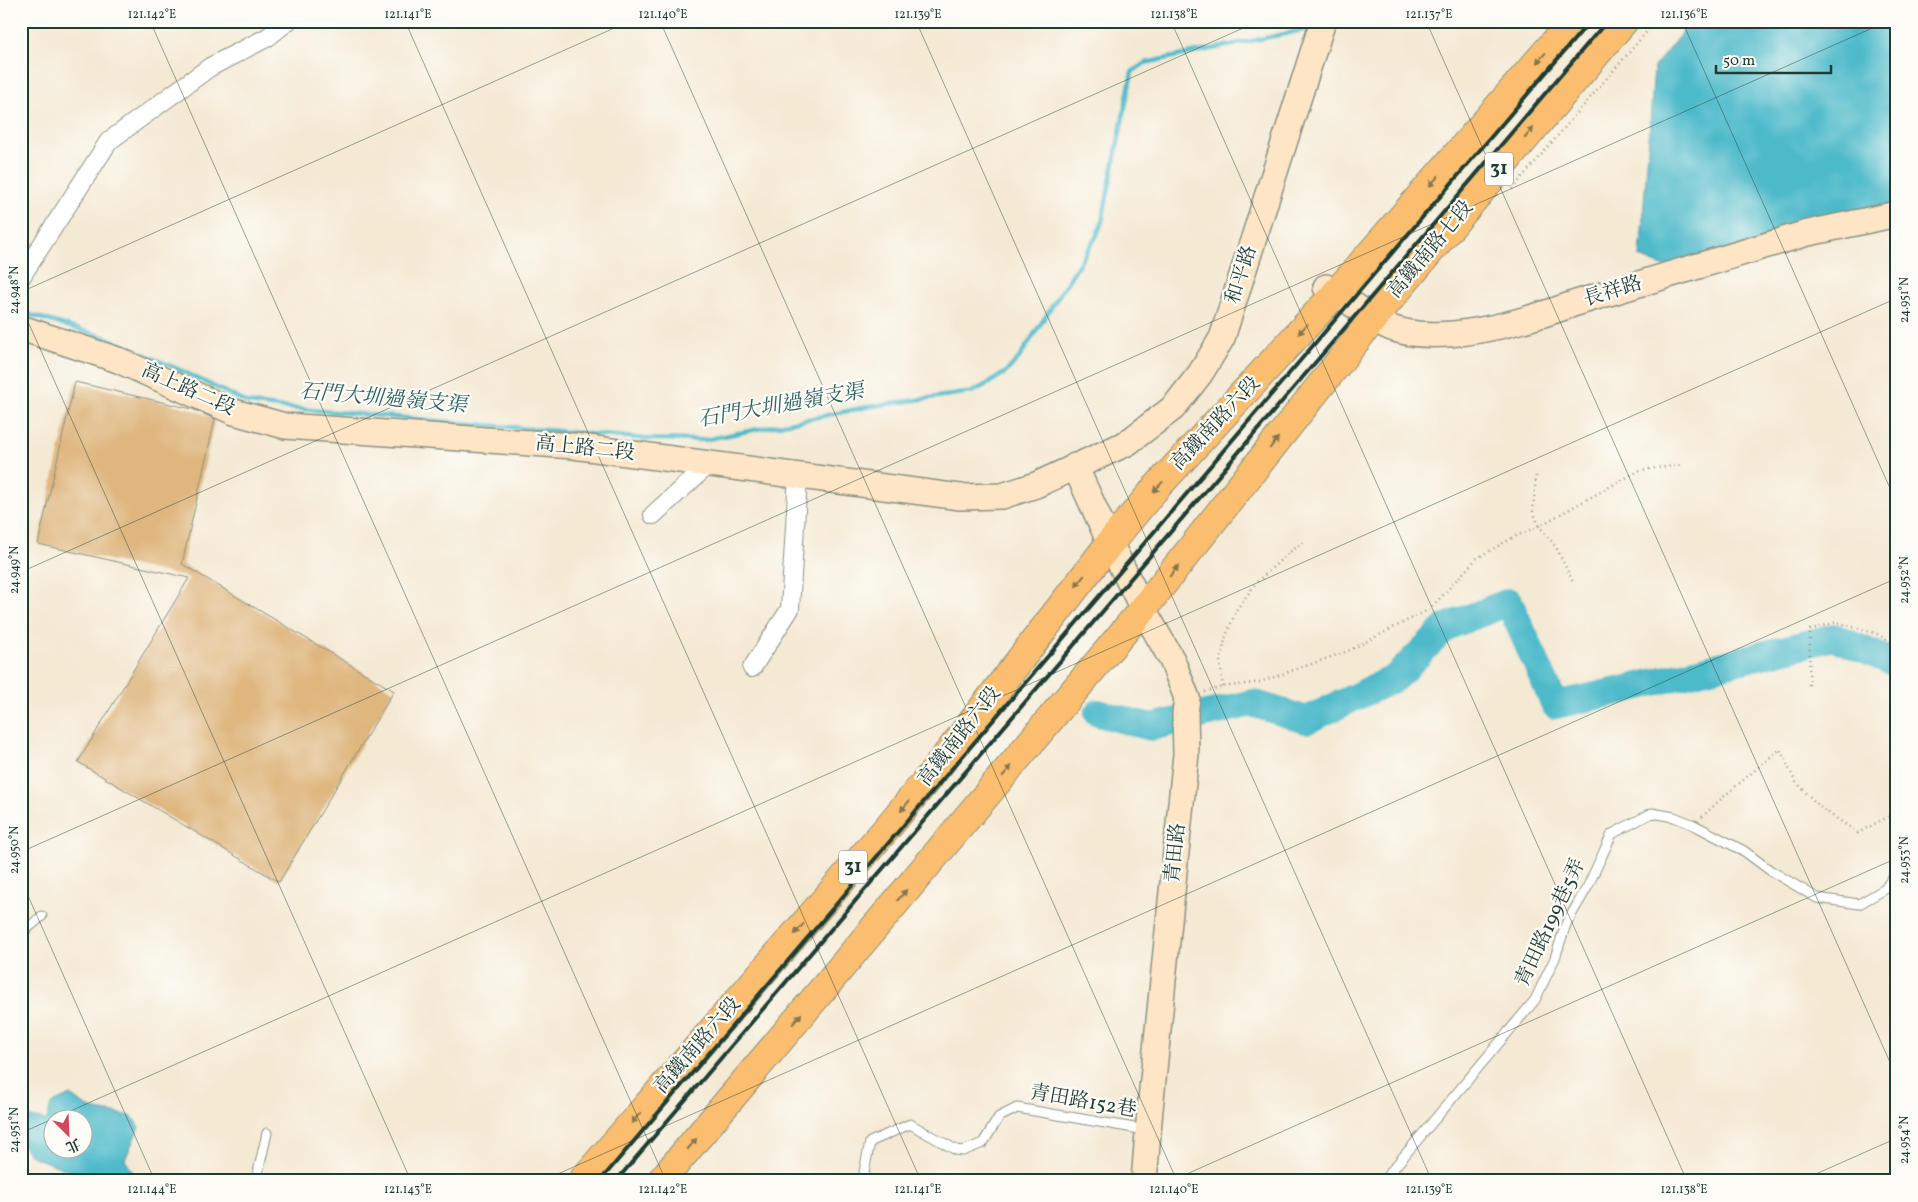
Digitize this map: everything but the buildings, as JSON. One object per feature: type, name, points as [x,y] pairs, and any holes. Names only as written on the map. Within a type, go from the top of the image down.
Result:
[{"type":"main road","name":"31","points":[[1331,290],[1573,21]]},
{"type":"main road","name":"高鐵南路七段","points":[[1374,318],[1624,21]]},
{"type":"main road","name":"高鐵南路六段","points":[[582,1181],[936,769],[1110,543],[1154,490],[1331,290]]},
{"type":"main road","name":"31","points":[[661,1181],[1144,609],[1374,318]]},
{"type":"street","points":[[21,277],[109,141],[210,66],[268,37],[288,21]]},
{"type":"street","name":"和平路","points":[[1075,466],[1127,443],[1173,408],[1200,374],[1222,338],[1322,26]]},
{"type":"street","name":"長祥路","points":[[1331,290],[1393,329],[1438,336],[1484,329],[1547,313],[1795,237],[1897,214]]},
{"type":"street","name":"高上路二段","points":[[21,328],[118,360],[234,412],[285,426],[573,446],[960,496],[1002,496],[1036,485],[1075,466]]},
{"type":"street","points":[[653,515],[709,464]]},
{"type":"street","points":[[1075,466],[1110,543]]},
{"type":"street","points":[[752,668],[790,609],[798,476]]},
{"type":"street","name":"青田路","points":[[1110,543],[1172,660],[1186,714],[1186,754],[1144,1181]]},
{"type":"lane","name":"青田路199巷5弄","points":[[1383,1181],[1535,1000],[1555,958],[1566,924],[1588,886],[1612,834],[1652,813],[1674,817],[1744,851],[1771,871],[1817,898],[1859,904],[1885,889],[1897,870]]},
{"type":"lane","points":[[21,934],[42,916]]},
{"type":"lane","name":"青田路152巷","points":[[867,1181],[864,1172],[870,1142],[910,1124],[956,1150],[962,1151],[983,1143],[999,1117],[1017,1108],[1148,1130]]},
{"type":"lane","points":[[256,1181],[267,1133]]},
{"type":"path","points":[[1186,714],[1223,687],[1260,682],[1301,669],[1348,651],[1401,625],[1430,609],[1478,558],[1514,537],[1539,526],[1640,470],[1682,465]]},
{"type":"path","points":[[1536,476],[1533,511],[1539,526],[1556,547],[1572,582]]},
{"type":"path","points":[[1223,687],[1220,661],[1226,636],[1237,609],[1256,582],[1306,540]]},
{"type":"path","points":[[1809,685],[1810,630],[1837,622],[1875,633],[1897,645]]},
{"type":"path","points":[[1694,826],[1722,798],[1780,749],[1795,781],[1821,808],[1858,833],[1891,815],[1897,820]]},
{"type":"water","points":[[1691,21],[1866,21],[1897,28],[1897,203],[1664,267],[1640,257],[1654,67]]},
{"type":"water","points":[[70,1095],[91,1109],[132,1116],[139,1127],[125,1160],[132,1170],[126,1181],[96,1181],[31,1156],[21,1144],[22,1116],[42,1119],[42,1160],[92,1160],[92,1110],[50,1110],[51,1104]]},
{"type":"waterway","name":"石門大圳過嶺支渠","points":[[1331,25],[1347,21]]},
{"type":"waterway","name":"石門大圳過嶺支渠","points":[[21,312],[107,338],[178,369],[248,403],[649,439],[704,440],[867,407],[972,392],[1006,372],[1019,358],[1096,237],[1102,222],[1132,72],[1145,63],[1313,28]]},
{"type":"waterway","points":[[1098,713],[1151,727],[1252,703],[1307,720],[1395,678],[1446,627],[1509,602],[1555,705],[1627,689],[1834,637],[1897,664]]},
{"type":"railway","points":[[600,1181],[1590,21]]},
{"type":"railway","points":[[616,1181],[1607,21]]}]
